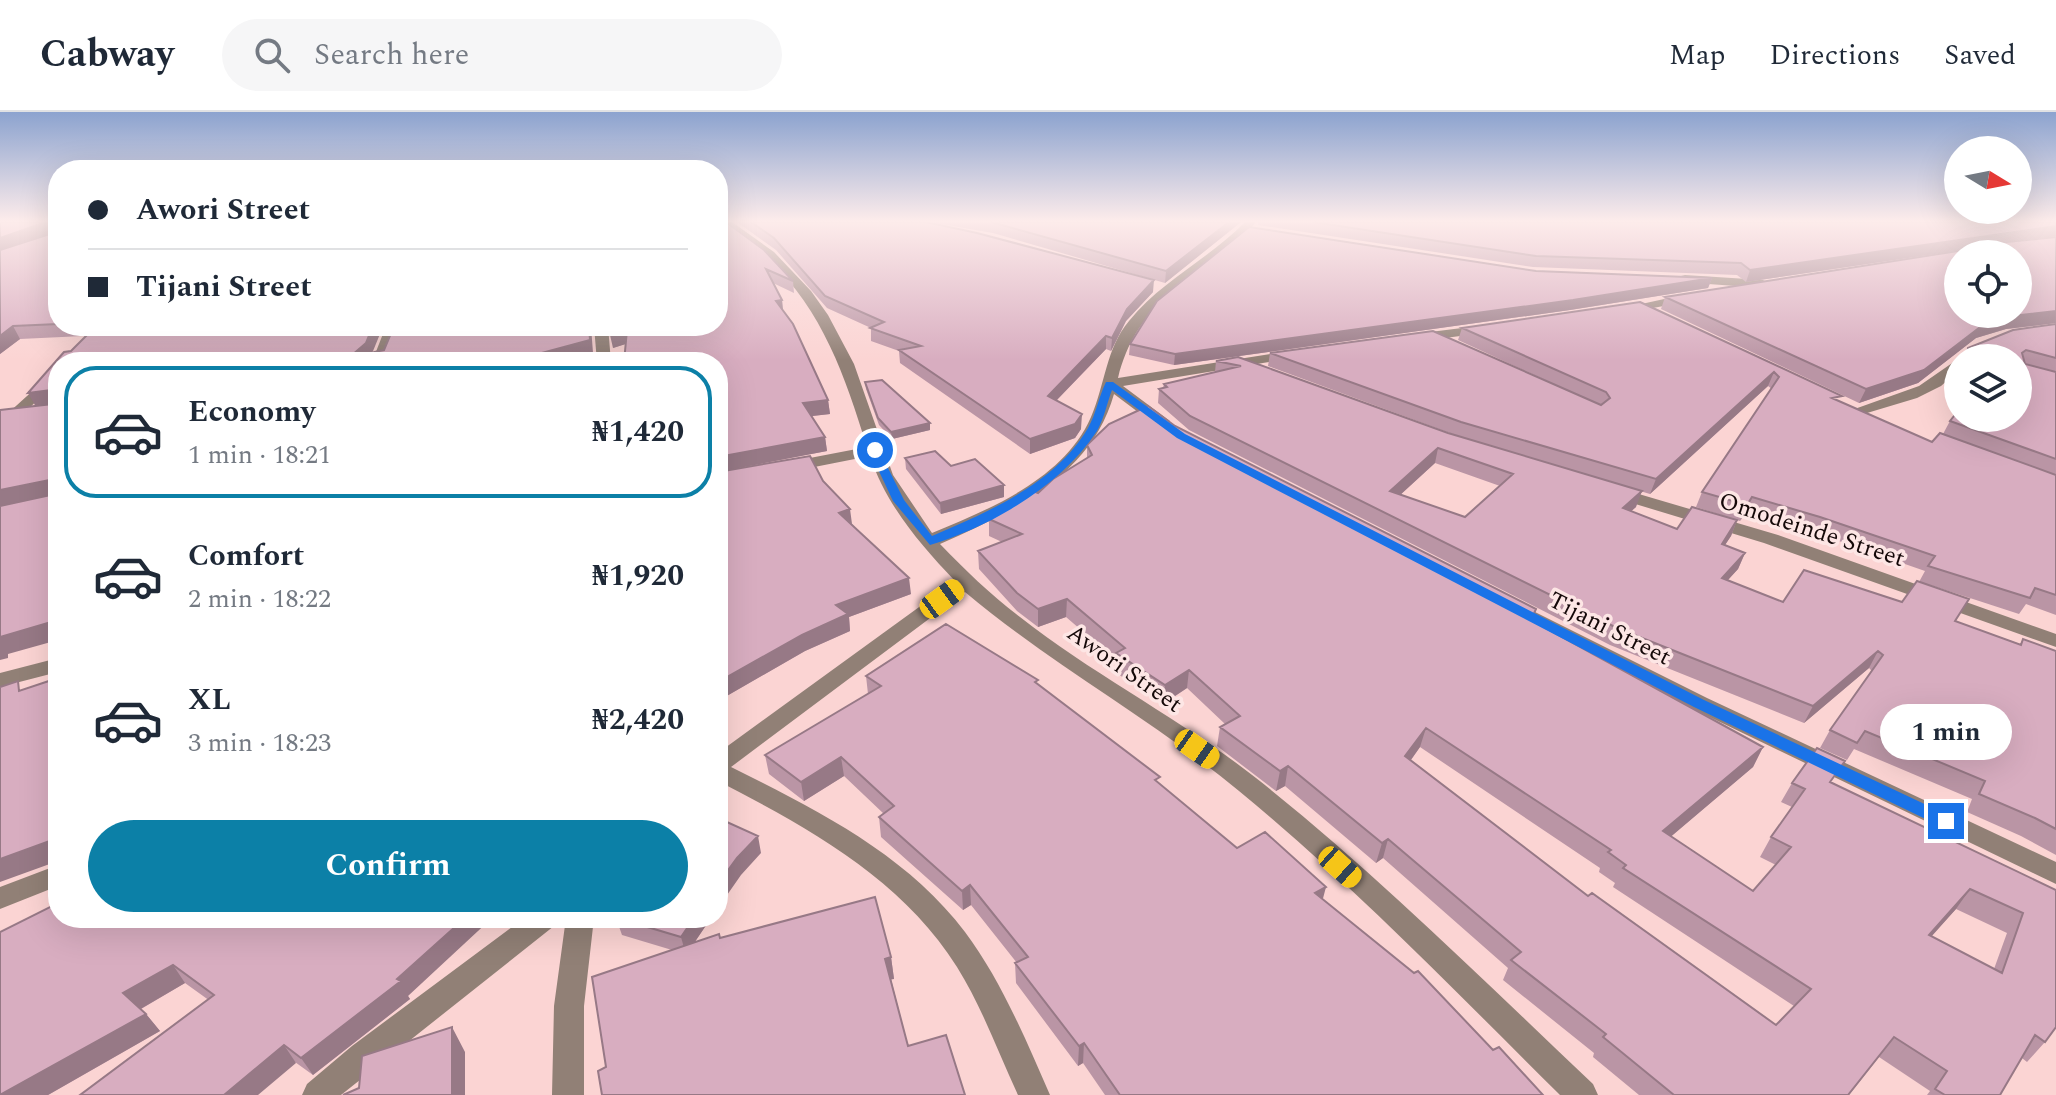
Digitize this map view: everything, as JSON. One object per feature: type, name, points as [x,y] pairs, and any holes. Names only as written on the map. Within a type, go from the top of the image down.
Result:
[{"type":"street","name":"Awori Street","points":[[780,268],[805,288],[835,335],[858,390],[875,450],[898,501],[966,582],[1003,615],[1245,782],[1412,931],[1582,1095]]},
{"type":"street","points":[[930,541],[988,516],[1033,490],[1068,458],[1093,429],[1110,384],[1116,356],[1131,326],[1200,268]]},
{"type":"street","points":[[1608,311],[1770,283],[1664,279]]},
{"type":"street","points":[[1156,287],[1171,291]]},
{"type":"street","points":[[1638,307],[1665,320]]},
{"type":"street","points":[[1400,340],[1504,326]]},
{"type":"street","points":[[1431,336],[1458,348]]},
{"type":"street","points":[[1110,384],[1309,352]]},
{"type":"street","points":[[1233,362],[1276,378]]},
{"type":"street","points":[[1883,422],[1850,408],[1915,397],[1944,379]]},
{"type":"street","points":[[6,418],[48,381]]},
{"type":"street","points":[[1110,384],[1181,436]]},
{"type":"street","points":[[6,418],[42,413]]},
{"type":"street","points":[[768,471],[875,450]]},
{"type":"street","name":"Omodeinde Street","points":[[1594,485],[1771,539],[2056,641]]},
{"type":"street","points":[[728,758],[966,582]]},
{"type":"street","name":"Tijani Street","points":[[1489,595],[1699,703],[2056,874]]},
{"type":"street","points":[[0,680],[48,668]]},
{"type":"street","points":[[728,776],[826,825],[902,883],[942,923],[970,965],[1034,1095]]},
{"type":"street","points":[[0,898],[48,879]]},
{"type":"street","points":[[318,1095],[363,1056],[531,928]]},
{"type":"street","points":[[568,1095],[566,1042],[579,928]]},
{"type":"building","points":[[0,268],[48,268],[48,324],[13,326],[0,336]]},
{"type":"building","points":[[728,268],[781,268],[793,281],[766,269],[782,300],[776,301],[793,324],[828,400],[803,403],[825,437],[728,455],[728,352],[625,352],[626,336],[728,336]]},
{"type":"building","points":[[800,268],[1108,268],[1154,280],[1127,309],[1112,338],[1106,336],[1048,396],[1082,414],[1075,424],[1030,439],[899,350],[921,346],[870,328],[884,322],[825,296]]},
{"type":"building","points":[[1198,268],[1516,268],[1712,278],[1175,354],[1130,344],[1157,301]]},
{"type":"building","points":[[1850,268],[1944,268],[1944,328],[1979,328],[1958,344],[1944,344],[1944,355],[1924,370],[1866,389],[1665,297]]},
{"type":"building","points":[[2032,268],[2056,268],[2056,311],[2032,314]]},
{"type":"building","points":[[1640,302],[1842,396],[1832,398],[1932,442],[1940,433],[2056,475],[2056,595],[2035,588],[2030,598],[1928,566],[1935,556],[1820,517],[1752,497],[1747,505],[1702,492],[1779,377],[1774,372],[1656,479],[1461,422],[1270,353],[1433,331],[1601,405],[1610,398],[1606,392],[1462,328]]},
{"type":"building","points":[[2056,324],[2056,358],[2032,352],[2032,344],[1978,344],[2013,330]]},
{"type":"building","points":[[86,336],[369,336],[356,352],[64,352],[71,351]]},
{"type":"building","points":[[390,336],[590,336],[590,340],[545,352],[374,352],[384,350]]},
{"type":"building","points":[[1238,357],[1448,433],[1642,491],[1623,508],[1677,529],[1692,507],[1737,520],[1722,544],[1745,553],[1722,578],[1783,602],[1804,570],[1902,602],[1917,581],[1969,599],[1955,621],[2021,645],[2023,639],[2056,651],[2056,829],[1979,794],[1985,781],[1865,731],[1857,743],[1830,730],[1883,655],[1878,651],[1813,706],[1617,628],[1190,416],[1159,389],[1167,387],[1164,384],[1241,366],[1216,361]],"holes":[[[1438,448],[1513,474],[1465,517],[1390,491]]]},
{"type":"building","points":[[2032,366],[2056,372],[2056,459],[1981,432],[2032,432]]},
{"type":"building","points":[[48,370],[48,390],[28,393]]},
{"type":"building","points":[[882,380],[930,423],[891,432],[878,418],[865,382]]},
{"type":"building","points":[[48,404],[48,480],[0,490],[0,410]]},
{"type":"building","points":[[1148,406],[1175,426],[1536,609],[1531,620],[1763,747],[1663,831],[1753,891],[1791,847],[1771,837],[1805,789],[1792,783],[1817,748],[1845,761],[1830,782],[2056,890],[2056,1027],[2045,1042],[2035,1035],[2000,1095],[1945,1095],[1935,1089],[1947,1071],[1894,1037],[1848,1095],[1674,1095],[1603,1037],[1606,1034],[1511,960],[1521,952],[1388,839],[1382,843],[1288,766],[1280,771],[1220,727],[1240,716],[1189,670],[1165,685],[1116,653],[1125,648],[1067,599],[1038,609],[1017,593],[978,551],[1022,534],[989,519],[1033,491],[1038,493],[1053,479],[1092,455],[1087,445],[1109,424]],"holes":[[[1426,728],[1611,850],[1608,852],[1626,865],[1623,868],[1811,989],[1776,1025],[1592,893],[1588,896],[1405,756]],[[1970,889],[2023,913],[2002,973],[1929,935]]]},
{"type":"building","points":[[935,451],[951,466],[975,459],[1004,485],[940,503],[905,458]]},
{"type":"building","points":[[810,456],[823,481],[850,509],[839,513],[909,578],[836,605],[848,614],[802,635],[728,676],[728,470]]},
{"type":"building","points":[[48,496],[48,623],[0,637],[0,506]]},
{"type":"building","points":[[946,624],[1038,680],[1035,682],[1160,777],[1155,780],[1237,848],[1265,832],[1326,887],[1315,893],[1414,973],[1418,971],[1493,1050],[1499,1047],[1543,1095],[1120,1095],[1084,1043],[1079,1046],[1015,963],[1028,957],[970,885],[962,891],[879,817],[894,806],[841,757],[801,782],[765,755],[881,686],[866,676]]},
{"type":"building","points":[[18,681],[19,691],[48,681],[48,842],[0,859],[0,687]]},
{"type":"building","points":[[728,822],[758,836],[728,870]]},
{"type":"building","points":[[875,897],[891,957],[885,959],[908,1046],[946,1035],[965,1095],[602,1095],[598,1071],[606,1067],[592,977],[719,934],[720,938]]},
{"type":"building","points":[[48,908],[48,928],[454,928],[397,979],[401,981],[301,1058],[284,1045],[224,1095],[80,1095],[214,995],[173,965],[123,993],[146,1014],[0,1095],[0,932]]},
{"type":"building","points":[[651,928],[687,928],[681,937]]},
{"type":"building","points":[[452,1027],[452,1095],[343,1095],[359,1088],[362,1056]]},
{"type":"route","points":[[875,450],[898,501],[930,541],[988,516],[1033,490],[1068,458],[1093,429],[1110,384],[1181,436],[1699,703],[1946,821]]}]
